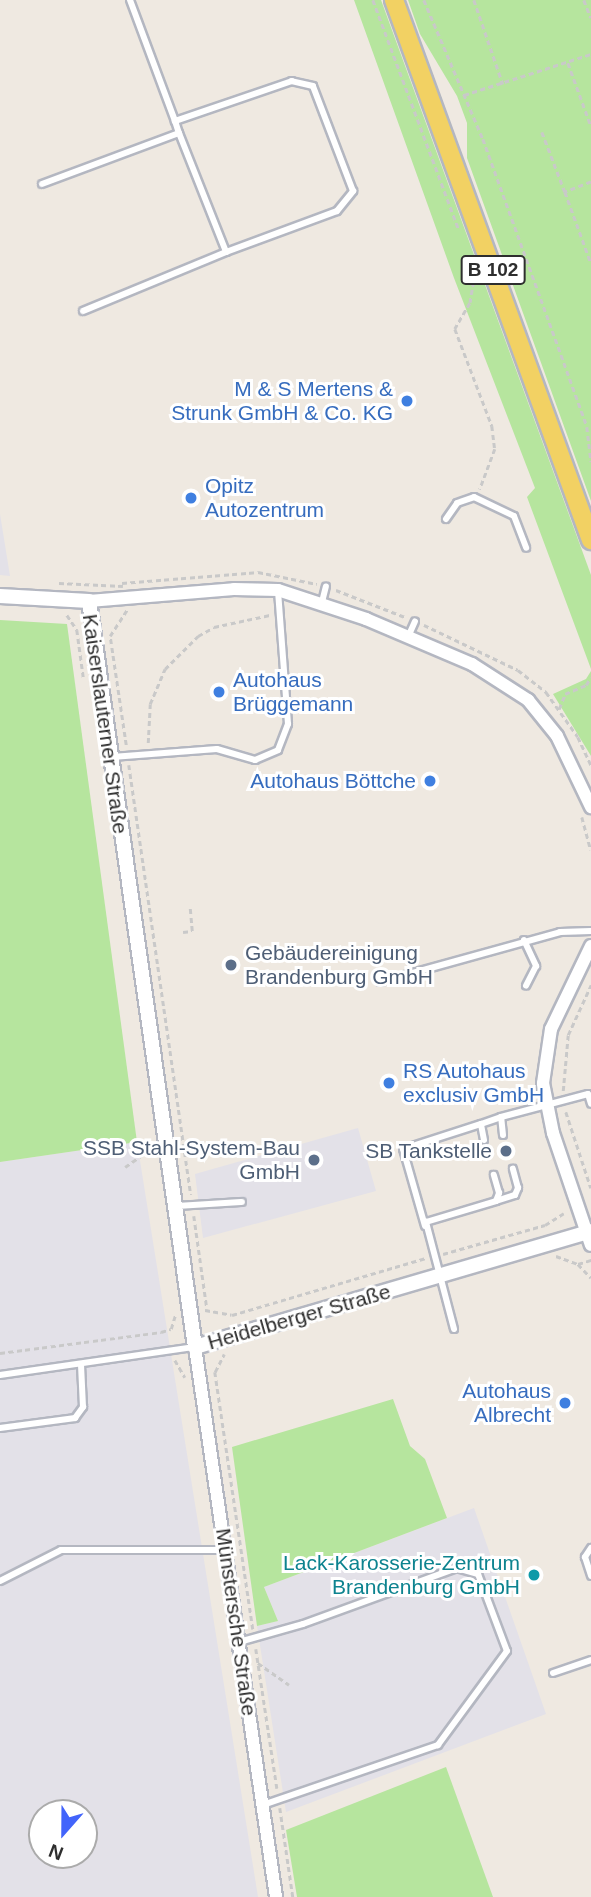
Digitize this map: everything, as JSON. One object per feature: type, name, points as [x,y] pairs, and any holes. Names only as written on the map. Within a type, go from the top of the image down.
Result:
[{"type":"main road","name":"B 102","points":[[394,0],[591,540]]},
{"type":"street","name":"Kaiserslauterner Straße","points":[[195,1347],[182,1315],[174,1207],[89,600],[234,589],[278,590],[322,602],[408,637],[492,675],[528,700],[557,736],[586,810]]},
{"type":"street","points":[[0,596],[89,600]]},
{"type":"street","points":[[589,1236],[545,1105],[545,1051],[551,1029],[591,946]]},
{"type":"street","name":"Heidelberger Straße","points":[[195,1347],[438,1276],[589,1236]]},
{"type":"street","name":"Münstersche Straße","points":[[195,1347],[276,1897]]},
{"type":"lane","points":[[130,0],[226,252]]},
{"type":"lane","points":[[83,311],[226,252],[337,211],[353,191],[313,86],[292,81],[175,121]]},
{"type":"lane","points":[[42,184],[179,133]]},
{"type":"lane","points":[[446,519],[457,503],[474,497],[514,516],[526,548]]},
{"type":"lane","points":[[322,602],[326,586]]},
{"type":"lane","points":[[110,757],[226,749],[255,760],[278,750],[288,724],[278,590]]},
{"type":"lane","points":[[408,637],[415,621]]},
{"type":"lane","points":[[380,982],[524,940],[560,932],[591,931]]},
{"type":"lane","points":[[524,940],[536,966],[526,986]]},
{"type":"lane","points":[[454,1329],[403,1149],[588,1094],[591,1104]]},
{"type":"lane","points":[[501,1118],[503,1135]]},
{"type":"lane","points":[[481,1124],[484,1140]]},
{"type":"lane","points":[[425,1226],[515,1195],[518,1188],[513,1169]]},
{"type":"lane","points":[[494,1175],[499,1193],[496,1201]]},
{"type":"lane","points":[[174,1207],[242,1202]]},
{"type":"lane","name":"Heidelberger Straße","points":[[0,1376],[195,1347]]},
{"type":"lane","points":[[0,1428],[75,1418],[83,1407],[80,1364]]},
{"type":"lane","points":[[591,1548],[585,1557],[591,1576]]},
{"type":"lane","points":[[0,1581],[61,1549],[226,1550]]},
{"type":"lane","points":[[239,1642],[303,1625],[457,1568],[478,1574],[507,1651],[438,1745],[263,1805]]},
{"type":"lane","points":[[553,1673],[591,1660]]},
{"type":"path","points":[[373,0],[461,235]]},
{"type":"path","points":[[424,0],[464,95],[587,427],[591,462]]},
{"type":"path","points":[[474,0],[503,84]]},
{"type":"path","points":[[584,0],[591,18]]},
{"type":"path","points":[[464,95],[591,54]]},
{"type":"path","points":[[568,62],[591,126]]},
{"type":"path","points":[[542,132],[591,263]]},
{"type":"path","points":[[565,192],[591,182]]},
{"type":"path","points":[[471,261],[476,274],[470,303],[455,329],[492,426],[495,449],[474,497]]},
{"type":"path","points":[[128,614],[137,611]]},
{"type":"path","points":[[61,612],[77,630],[86,692]]},
{"type":"path","points":[[148,754],[150,704],[165,669],[198,636],[215,627],[279,613]]},
{"type":"path","points":[[559,709],[565,694],[586,685],[591,677]]},
{"type":"path","points":[[586,810],[591,850]]},
{"type":"path","points":[[183,932],[191,931],[190,908]]},
{"type":"path","points":[[125,1167],[127,1161],[149,1154],[152,1146],[154,1159]]},
{"type":"path","points":[[207,1310],[216,1315],[232,1315],[545,1225],[554,1216],[578,1208]]},
{"type":"path","points":[[554,1256],[579,1264],[591,1278]]},
{"type":"path","points":[[579,1264],[591,1261]]},
{"type":"path","points":[[0,1353],[161,1332],[171,1329],[182,1315],[173,1303]]},
{"type":"path","points":[[258,1663],[289,1685]]},
{"type":"shaded area","points":[[0,514],[10,576],[0,575]]},
{"type":"shaded area","points":[[358,1128],[376,1191],[203,1238],[195,1174]]},
{"type":"shaded area","points":[[137,1142],[258,1897],[0,1897],[0,1162]]},
{"type":"shaded area","points":[[474,1508],[546,1714],[286,1812],[257,1626],[278,1621],[264,1587]]},
{"type":"green space","points":[[354,0],[381,0],[591,575],[591,669],[527,497],[535,488],[454,278]]},
{"type":"green space","points":[[408,0],[591,0],[591,501],[467,158],[467,123],[457,96],[420,34]]},
{"type":"green space","points":[[0,620],[67,624],[137,1142],[0,1162]]},
{"type":"green space","points":[[591,671],[591,756],[553,694],[586,679]]},
{"type":"green space","points":[[393,1399],[410,1446],[425,1459],[447,1518],[264,1587],[278,1621],[257,1626],[232,1447]]},
{"type":"green space","points":[[446,1767],[493,1897],[297,1897],[286,1830]]},
{"type":"place","name":"M & S Mertens & Strunk GmbH & Co. KG","points":[[407,401]]},
{"type":"place","name":"Opitz Autozentrum","points":[[191,498]]},
{"type":"place","name":"Autohaus Brüggemann","points":[[219,692]]},
{"type":"place","name":"Autohaus Böttche","points":[[430,781]]},
{"type":"place","name":"Gebäudereinigung Brandenburg GmbH","points":[[231,965]]},
{"type":"place","name":"RS Autohaus exclusiv GmbH","points":[[389,1083]]},
{"type":"place","name":"SB Tankstelle","points":[[506,1151]]},
{"type":"place","name":"SSB Stahl-System-Bau GmbH","points":[[314,1160]]},
{"type":"place","name":"Autohaus Albrecht","points":[[565,1403]]},
{"type":"place","name":"Lack-Karosserie-Zentrum Brandenburg GmbH","points":[[534,1575]]}]
